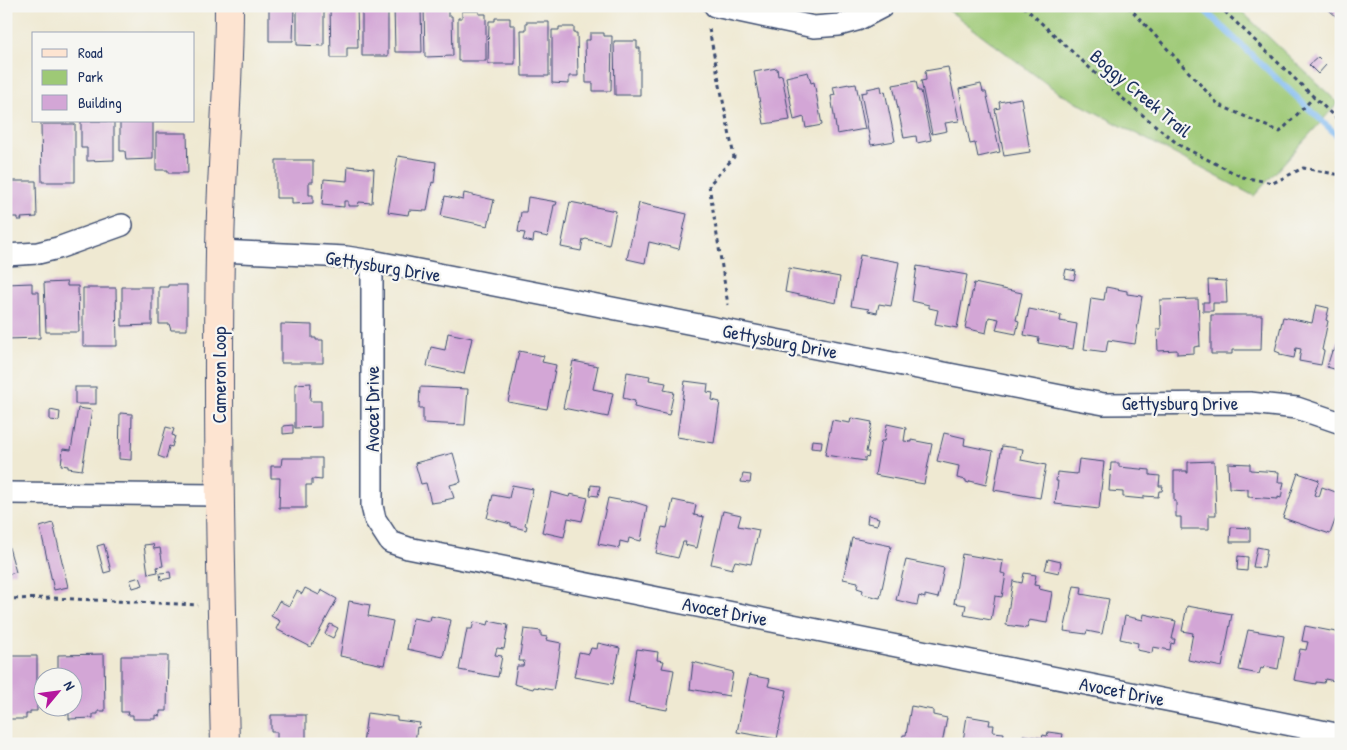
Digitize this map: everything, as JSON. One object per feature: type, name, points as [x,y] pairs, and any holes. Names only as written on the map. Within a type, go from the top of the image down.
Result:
[{"type":"street","name":"Cameron Loop","points":[[225,744],[219,495],[220,251],[229,68],[229,6]]},
{"type":"street","points":[[715,6],[814,27],[839,25],[857,20],[882,7]]},
{"type":"street","points":[[6,255],[38,254],[122,225]]},
{"type":"street","name":"Gettysburg Drive","points":[[220,251],[346,257],[372,261],[1104,404],[1250,403],[1297,408],[1341,423]]},
{"type":"street","name":"Avocet Drive","points":[[372,261],[372,506],[374,519],[390,542],[427,552],[1341,735]]},
{"type":"street","points":[[6,493],[219,495]]},
{"type":"path","name":"Boggy Creek Trail","points":[[1023,6],[1121,97],[1179,145],[1242,177],[1273,182],[1302,168],[1341,175]]},
{"type":"path","points":[[1128,6],[1219,105],[1280,132],[1314,97]]},
{"type":"path","points":[[1219,6],[1341,123]]},
{"type":"path","points":[[709,29],[734,157],[708,185],[728,305]]},
{"type":"path","points":[[6,599],[53,598],[222,606]]},
{"type":"green space","points":[[943,6],[1236,6],[1338,103],[1254,196],[1059,93]]},
{"type":"building","points":[[294,6],[293,41],[269,41],[269,7]]},
{"type":"building","points":[[297,6],[324,6],[324,46],[297,45]]},
{"type":"building","points":[[330,6],[357,6],[358,48],[347,48],[347,58],[331,58]]},
{"type":"building","points":[[362,6],[384,6],[384,10],[388,11],[388,56],[362,56]]},
{"type":"building","points":[[394,6],[418,6],[418,9],[421,9],[422,52],[395,52]]},
{"type":"building","points":[[448,6],[448,16],[452,16],[453,56],[425,57],[424,7]]},
{"type":"building","points":[[1327,6],[1341,6],[1341,21],[1327,8]]},
{"type":"building","points":[[462,11],[479,11],[479,14],[486,14],[486,61],[458,61],[458,18],[462,18]]},
{"type":"building","points":[[495,18],[510,18],[510,25],[515,25],[515,64],[488,64],[489,21],[495,21]]},
{"type":"building","points":[[526,22],[549,22],[549,76],[522,76],[521,30],[526,30]]},
{"type":"building","points":[[559,27],[574,27],[574,33],[577,33],[578,76],[569,76],[569,84],[552,83],[552,30],[559,30]]},
{"type":"building","points":[[590,33],[604,33],[604,36],[612,36],[611,91],[593,91],[593,83],[586,83],[585,40],[590,40]]},
{"type":"building","points":[[614,41],[637,41],[637,48],[640,48],[640,95],[615,95]]},
{"type":"building","points":[[1318,57],[1326,65],[1318,74],[1309,65]]},
{"type":"building","points":[[948,67],[959,121],[945,123],[947,131],[932,134],[921,81],[926,80],[925,71]]},
{"type":"building","points":[[777,68],[778,76],[782,75],[790,120],[764,124],[754,72]]},
{"type":"building","points":[[808,72],[811,83],[814,82],[822,125],[806,128],[804,117],[794,120],[786,77]]},
{"type":"building","points":[[916,81],[918,91],[921,91],[931,140],[917,143],[916,136],[904,138],[893,85]]},
{"type":"building","points":[[856,84],[865,129],[837,134],[831,96],[835,95],[833,87]]},
{"type":"building","points":[[981,84],[983,92],[986,92],[1000,152],[978,157],[975,143],[970,144],[959,89]]},
{"type":"building","points":[[881,86],[882,92],[885,91],[895,141],[871,145],[861,93],[867,92],[867,89]]},
{"type":"building","points":[[1021,98],[1030,152],[1004,156],[995,109],[1000,108],[999,102]]},
{"type":"building","points":[[81,122],[114,122],[114,160],[87,161],[87,148],[81,148]]},
{"type":"building","points":[[120,122],[153,122],[153,159],[126,160],[125,151],[120,151]]},
{"type":"building","points":[[41,124],[75,124],[75,182],[42,182]]},
{"type":"building","points":[[156,133],[187,133],[188,173],[168,173],[168,170],[156,170]]},
{"type":"building","points":[[398,156],[436,162],[434,183],[432,182],[427,211],[409,210],[408,215],[388,212]]},
{"type":"building","points":[[276,160],[313,160],[313,182],[309,182],[309,195],[313,195],[313,203],[292,204],[292,198],[276,198]]},
{"type":"building","points":[[348,166],[374,169],[372,203],[359,202],[358,206],[348,206],[348,201],[344,201],[344,207],[322,205],[324,179],[347,181]]},
{"type":"building","points":[[7,181],[36,181],[37,217],[21,218],[22,220],[18,220],[18,217],[8,217]]},
{"type":"building","points":[[464,193],[494,200],[488,226],[441,216],[445,196],[463,200]]},
{"type":"building","points":[[528,197],[557,202],[554,205],[548,237],[534,234],[533,242],[523,240],[525,233],[518,232],[521,212],[526,212]]},
{"type":"building","points":[[570,202],[616,211],[609,245],[586,239],[583,240],[581,251],[561,247]]},
{"type":"building","points":[[639,203],[687,214],[679,249],[649,242],[645,263],[627,259]]},
{"type":"building","points":[[860,255],[899,262],[891,306],[879,304],[877,313],[868,311],[869,309],[851,306]]},
{"type":"building","points":[[917,266],[967,275],[957,328],[935,324],[938,310],[929,308],[929,305],[912,301]]},
{"type":"building","points":[[789,268],[840,277],[836,303],[785,292]]},
{"type":"building","points":[[1066,269],[1076,271],[1074,280],[1064,278]]},
{"type":"building","points":[[1208,280],[1226,281],[1227,303],[1213,303],[1213,311],[1203,311],[1203,302],[1209,302]]},
{"type":"building","points":[[67,282],[67,286],[78,286],[79,332],[46,332],[44,283]]},
{"type":"building","points":[[32,283],[32,292],[39,292],[40,338],[7,339],[6,284]]},
{"type":"building","points":[[974,283],[1022,293],[1016,320],[1019,321],[1016,334],[996,330],[999,319],[989,317],[986,333],[965,328]]},
{"type":"building","points":[[168,285],[187,285],[187,330],[171,330],[169,324],[159,324],[159,287],[168,287]]},
{"type":"building","points":[[122,287],[152,287],[152,325],[122,326]]},
{"type":"building","points":[[1106,287],[1127,291],[1127,294],[1142,296],[1135,344],[1108,340],[1106,352],[1084,349],[1091,298],[1104,300]]},
{"type":"building","points":[[83,288],[116,288],[117,346],[83,346]]},
{"type":"building","points":[[1198,299],[1200,346],[1194,347],[1194,353],[1177,354],[1177,350],[1158,351],[1157,329],[1161,329],[1160,300]]},
{"type":"building","points":[[1316,305],[1329,308],[1321,365],[1299,361],[1301,349],[1296,348],[1294,358],[1280,355],[1280,353],[1275,351],[1283,317],[1312,323]]},
{"type":"building","points":[[1029,309],[1061,315],[1060,321],[1077,324],[1073,349],[1038,343],[1039,338],[1024,335]]},
{"type":"building","points":[[1211,315],[1262,315],[1261,350],[1232,350],[1232,354],[1211,354]]},
{"type":"building","points":[[281,324],[312,325],[312,338],[323,340],[323,363],[281,363]]},
{"type":"building","points":[[448,333],[472,338],[464,374],[427,366],[431,347],[445,350]]},
{"type":"building","points":[[1341,334],[1341,371],[1327,367]]},
{"type":"building","points":[[519,351],[544,356],[542,362],[556,365],[547,409],[508,402]]},
{"type":"building","points":[[573,361],[598,366],[593,389],[613,393],[608,417],[563,408]]},
{"type":"building","points":[[627,372],[650,376],[649,380],[666,383],[664,390],[674,392],[669,415],[634,407],[635,401],[623,398]]},
{"type":"building","points":[[685,381],[708,384],[707,392],[713,393],[712,400],[720,402],[714,443],[677,437]]},
{"type":"building","points":[[311,383],[310,401],[321,401],[321,427],[295,428],[295,384]]},
{"type":"building","points":[[75,387],[96,387],[96,404],[75,404]]},
{"type":"building","points":[[420,387],[468,389],[465,425],[423,423],[423,408],[419,408]]},
{"type":"building","points":[[78,408],[92,410],[82,470],[61,465],[63,449],[71,450]]},
{"type":"building","points":[[50,410],[60,412],[59,421],[50,420]]},
{"type":"building","points":[[120,413],[132,414],[131,460],[119,459]]},
{"type":"building","points":[[851,418],[872,422],[866,452],[869,452],[868,458],[865,457],[865,461],[825,455],[832,420],[850,423]]},
{"type":"building","points":[[887,424],[906,428],[904,441],[911,442],[911,440],[932,444],[924,484],[875,475],[881,441],[884,441]]},
{"type":"building","points":[[293,425],[293,433],[283,434],[283,426]]},
{"type":"building","points":[[166,427],[174,429],[172,435],[175,436],[172,447],[169,446],[166,459],[158,456]]},
{"type":"building","points":[[944,433],[965,438],[964,445],[993,451],[986,485],[970,481],[969,483],[966,480],[957,478],[959,466],[937,461]]},
{"type":"building","points":[[812,440],[822,441],[821,449],[811,448]]},
{"type":"building","points":[[1002,446],[1023,449],[1021,460],[1046,465],[1040,498],[994,490]]},
{"type":"building","points":[[453,453],[461,482],[450,485],[454,498],[431,503],[426,483],[421,484],[415,463]]},
{"type":"building","points":[[282,458],[322,458],[322,480],[312,479],[312,485],[306,485],[306,508],[279,508],[280,478],[271,478],[271,466],[281,466]]},
{"type":"building","points":[[1079,459],[1104,462],[1099,509],[1055,504],[1058,481],[1056,481],[1057,472],[1077,474]]},
{"type":"building","points":[[1214,461],[1216,515],[1209,515],[1209,529],[1181,529],[1181,517],[1176,517],[1176,501],[1174,501],[1174,471],[1187,471],[1188,473],[1188,462]]},
{"type":"building","points":[[1111,463],[1119,463],[1119,467],[1150,470],[1150,475],[1160,476],[1159,486],[1163,486],[1162,491],[1159,491],[1158,497],[1144,496],[1144,499],[1123,497],[1123,492],[1109,491]]},
{"type":"building","points":[[1228,463],[1250,464],[1250,470],[1279,472],[1278,482],[1284,482],[1281,498],[1248,497],[1248,489],[1229,488]]},
{"type":"building","points":[[1298,473],[1319,480],[1314,495],[1319,497],[1322,487],[1341,494],[1341,504],[1330,534],[1283,518]]},
{"type":"building","points":[[743,474],[751,475],[750,483],[741,482]]},
{"type":"building","points":[[512,485],[533,489],[525,525],[527,526],[526,530],[487,518],[493,495],[509,498]]},
{"type":"building","points":[[591,485],[600,486],[598,496],[590,495]]},
{"type":"building","points":[[551,492],[569,497],[570,494],[588,498],[582,521],[568,518],[564,537],[542,532]]},
{"type":"building","points":[[608,498],[631,501],[647,506],[641,541],[629,538],[628,543],[620,541],[619,548],[598,544]]},
{"type":"building","points":[[673,500],[696,505],[694,515],[704,517],[697,548],[685,545],[686,542],[683,542],[678,558],[656,553],[662,527],[667,528]]},
{"type":"building","points":[[723,511],[741,515],[738,526],[759,530],[751,564],[735,561],[732,569],[711,564]]},
{"type":"building","points":[[868,515],[879,518],[877,525],[867,523]]},
{"type":"building","points":[[53,523],[68,587],[54,590],[40,527]]},
{"type":"building","points":[[1231,527],[1250,528],[1250,542],[1230,542]]},
{"type":"building","points":[[6,537],[16,572],[8,574],[6,571]]},
{"type":"building","points":[[852,538],[891,546],[880,598],[862,594],[863,590],[857,588],[858,582],[843,579]]},
{"type":"building","points":[[104,544],[111,571],[104,573],[97,546]]},
{"type":"building","points":[[153,544],[154,549],[160,548],[163,566],[157,567],[158,572],[148,574],[144,545]]},
{"type":"building","points":[[1257,547],[1267,549],[1264,568],[1253,567]]},
{"type":"building","points":[[962,554],[1003,561],[1001,573],[1006,574],[1002,597],[995,596],[991,620],[964,615],[966,605],[954,603]]},
{"type":"building","points":[[1238,556],[1248,557],[1247,571],[1237,570]]},
{"type":"building","points":[[1048,559],[1061,562],[1059,573],[1045,570]]},
{"type":"building","points":[[906,560],[944,568],[938,598],[925,595],[925,598],[919,596],[917,605],[896,600]]},
{"type":"building","points":[[170,572],[171,578],[161,580],[160,573]]},
{"type":"building","points":[[1024,573],[1036,575],[1034,585],[1040,586],[1039,589],[1052,592],[1047,623],[1029,620],[1027,628],[1006,625],[1013,581],[1022,583]]},
{"type":"building","points":[[140,577],[143,585],[133,588],[130,580]]},
{"type":"building","points":[[1074,586],[1082,587],[1081,594],[1109,599],[1102,634],[1087,631],[1086,634],[1064,631]]},
{"type":"building","points":[[305,588],[319,595],[321,590],[337,599],[311,647],[276,629],[280,621],[271,616],[279,601],[289,606],[297,591],[302,594]]},
{"type":"building","points":[[349,601],[370,605],[368,616],[393,621],[384,665],[340,656]]},
{"type":"building","points":[[1187,606],[1232,614],[1222,667],[1188,660],[1193,633],[1182,631]]},
{"type":"building","points":[[1144,614],[1176,621],[1172,639],[1175,639],[1174,644],[1171,643],[1170,650],[1153,647],[1152,653],[1137,650],[1138,643],[1120,639],[1125,616],[1143,620]]},
{"type":"building","points":[[431,616],[451,620],[443,657],[407,649],[413,618],[430,621]]},
{"type":"building","points":[[489,621],[508,625],[504,649],[497,648],[495,655],[502,656],[498,677],[459,670],[467,629],[472,629],[474,622],[488,625]]},
{"type":"building","points":[[330,624],[338,628],[333,638],[325,634]]},
{"type":"building","points":[[1305,626],[1341,633],[1341,650],[1335,681],[1325,679],[1324,683],[1316,682],[1316,684],[1294,680],[1300,649],[1306,650],[1308,642],[1302,641]]},
{"type":"building","points":[[524,629],[541,631],[541,636],[547,637],[546,640],[561,643],[553,690],[534,687],[533,689],[514,684],[517,666],[523,666],[524,661],[519,661]]},
{"type":"building","points":[[1248,630],[1284,636],[1278,669],[1264,666],[1259,674],[1239,670]]},
{"type":"building","points":[[598,643],[620,648],[613,684],[574,677],[579,652],[589,654],[591,648],[597,649]]},
{"type":"building","points":[[637,649],[658,652],[657,660],[664,661],[662,668],[674,670],[667,710],[628,703]]},
{"type":"building","points":[[104,654],[105,711],[98,711],[98,714],[93,714],[93,718],[69,719],[82,718],[82,668],[58,668],[58,655]]},
{"type":"building","points":[[6,656],[37,656],[37,668],[32,668],[32,711],[30,711],[30,714],[26,714],[26,719],[6,719]]},
{"type":"building","points":[[121,656],[168,656],[167,711],[160,711],[160,716],[156,715],[156,719],[133,719],[133,715],[127,715],[128,712],[121,712]]},
{"type":"building","points":[[693,662],[733,672],[729,696],[690,689]]},
{"type":"building","points":[[749,675],[770,679],[768,686],[787,690],[777,739],[737,732]]},
{"type":"building","points":[[911,706],[933,710],[933,715],[947,718],[942,744],[904,744],[905,741],[902,740],[903,735],[906,735]]},
{"type":"building","points":[[367,713],[397,717],[397,720],[420,723],[419,728],[417,727],[415,742],[413,741],[412,744],[363,744]]},
{"type":"building","points":[[271,715],[306,715],[306,744],[277,744],[277,732],[271,732]]},
{"type":"building","points":[[967,716],[990,720],[989,725],[994,725],[993,732],[1004,733],[1002,744],[970,744],[970,742],[963,741]]},
{"type":"building","points":[[1048,732],[1063,734],[1061,744],[1022,744],[1023,735],[1042,738],[1043,735],[1047,736]]},
{"type":"waterway","points":[[1200,6],[1341,139]]}]
